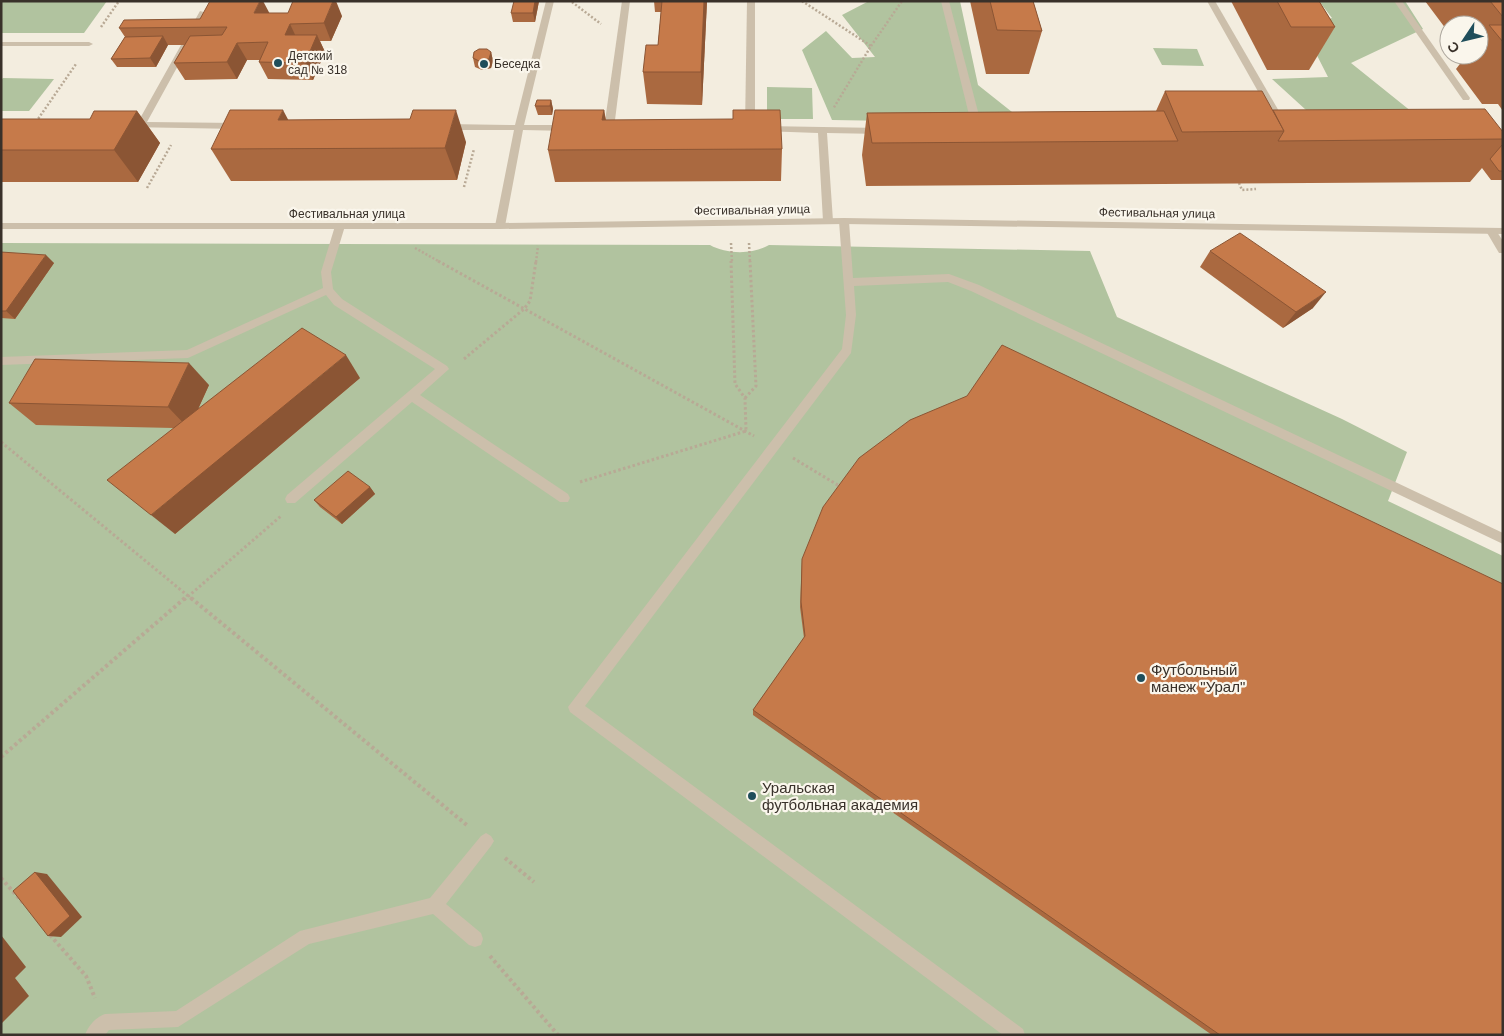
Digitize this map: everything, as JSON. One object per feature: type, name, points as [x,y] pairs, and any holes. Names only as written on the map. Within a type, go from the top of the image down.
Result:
[{"type":"street","points":[[500,226],[519,128],[550,1]]},
{"type":"street","points":[[609,128],[626,1]]},
{"type":"street","points":[[751,1],[746,129],[822,129],[891,132]]},
{"type":"street","points":[[945,1],[980,136],[970,135]]},
{"type":"street","points":[[1211,1],[1287,135],[1278,135]]},
{"type":"street","points":[[1398,1],[1466,98]]},
{"type":"street","points":[[141,125],[203,13]]},
{"type":"street","points":[[1,44],[89,44]]},
{"type":"street","points":[[122,125],[245,126]]},
{"type":"street","points":[[440,127],[580,128]]},
{"type":"street","points":[[822,129],[828,221]]},
{"type":"street","points":[[844,221],[851,315],[847,350],[575,707],[1017,1035]]},
{"type":"street","name":"Фестивальная улица","points":[[1,226],[500,226],[844,221],[1503,231]]},
{"type":"street","points":[[291,499],[443,369],[338,302],[328,290],[326,272],[340,226]]},
{"type":"street","points":[[1491,231],[1503,250]]},
{"type":"street","points":[[848,282],[949,278],[975,288],[1503,540]]},
{"type":"street","points":[[1,361],[188,354],[328,290]]},
{"type":"street","points":[[412,396],[564,498]]},
{"type":"street","points":[[93,1035],[105,1022],[178,1019],[306,937],[435,905],[486,842]]},
{"type":"street","points":[[435,905],[474,939]]},
{"type":"path","points":[[570,1],[621,39]]},
{"type":"path","points":[[802,1],[871,46]]},
{"type":"path","points":[[822,129],[871,46],[902,1]]},
{"type":"path","points":[[147,188],[181,126]]},
{"type":"path","points":[[464,187],[479,127]]},
{"type":"path","points":[[1239,183],[1242,190],[1256,189]]},
{"type":"path","points":[[458,363],[524,309],[530,301],[538,240]]},
{"type":"path","points":[[581,483],[746,431],[745,398],[735,384],[731,240]]},
{"type":"path","points":[[745,398],[756,386],[749,240]]},
{"type":"path","points":[[411,244],[419,253],[714,414]]},
{"type":"path","points":[[1,442],[419,785]]},
{"type":"path","points":[[773,447],[842,487]]},
{"type":"path","points":[[1,757],[284,513]]},
{"type":"path","points":[[1,878],[28,908]]},
{"type":"path","points":[[47,931],[86,976],[105,1022]]},
{"type":"path","points":[[474,939],[558,1035]]},
{"type":"green space","points":[[1,1],[107,1],[84,33],[1,33]]},
{"type":"green space","points":[[869,1],[960,1],[978,85],[1026,123],[832,120],[802,50],[826,31],[852,58],[875,57],[842,15]]},
{"type":"green space","points":[[1319,1],[1405,1],[1423,29],[1351,63],[1422,120],[1317,120],[1272,79],[1328,77],[1302,26],[1332,18]]},
{"type":"green space","points":[[1153,48],[1197,49],[1204,66],[1162,65]]},
{"type":"green space","points":[[3,78],[54,79],[29,111],[1,111],[1,80]]},
{"type":"green space","points":[[767,87],[812,88],[813,119],[767,119]]},
{"type":"green space","name":"Уральская футбольная академия","points":[[1,243],[710,245],[731,252],[747,252],[769,245],[1090,251],[1117,317],[1342,419],[1407,452],[1388,501],[1503,556],[1503,1035],[1,1035]]},
{"type":"building","points":[[210,1],[260,1],[254,13],[288,13],[293,1],[333,1],[324,23],[290,24],[285,35],[317,35],[305,63],[259,62],[268,42],[237,43],[227,62],[174,63],[190,36],[222,35],[227,27],[119,28],[124,20],[200,19]]},
{"type":"building","points":[[514,1],[535,1],[533,13],[511,13]]},
{"type":"building","points":[[662,1],[704,1],[701,72],[643,72],[646,45],[658,45]]},
{"type":"building","points":[[990,1],[1033,1],[1042,31],[997,30]]},
{"type":"building","points":[[1277,1],[1319,1],[1335,27],[1291,27]]},
{"type":"building","points":[[1490,1],[1503,1],[1503,17]]},
{"type":"building","points":[[1489,25],[1503,25],[1503,42]]},
{"type":"building","points":[[163,36],[150,58],[111,59],[125,37]]},
{"type":"building","points":[[479,49],[487,49],[491,52],[489,59],[479,61],[473,58],[474,52]]},
{"type":"building","points":[[1165,91],[1262,91],[1284,131],[1182,132]]},
{"type":"building","points":[[537,100],[551,100],[550,106],[535,106]]},
{"type":"building","points":[[1485,109],[1503,132],[1503,139],[1278,141],[1284,131],[1273,110]]},
{"type":"building","points":[[230,110],[283,110],[278,120],[410,119],[413,110],[456,110],[445,148],[211,149]]},
{"type":"building","points":[[555,110],[604,110],[602,120],[733,119],[733,110],[780,110],[782,149],[548,150]]},
{"type":"building","points":[[94,111],[137,111],[114,150],[1,150],[1,119],[90,119]]},
{"type":"building","points":[[1164,111],[1178,141],[872,143],[867,113]]},
{"type":"building","points":[[1502,145],[1503,171],[1499,171],[1490,159]]},
{"type":"building","points":[[1240,233],[1326,292],[1296,312],[1210,251]]},
{"type":"building","points":[[1,252],[46,255],[6,311],[1,311]]},
{"type":"building","points":[[302,328],[346,355],[151,515],[107,480]]},
{"type":"building","name":"Футбольный манеж \"Урал\"","points":[[1002,345],[1503,584],[1503,1035],[1220,1035],[753,710],[805,636],[801,602],[802,559],[823,507],[859,458],[910,420],[967,396]]},
{"type":"building","points":[[35,359],[189,363],[168,407],[9,403]]},
{"type":"building","points":[[348,471],[370,487],[336,517],[314,500]]},
{"type":"building","points":[[35,872],[70,916],[48,936],[13,891]]},
{"type":"place","name":"Детский сад № 318","points":[[278,63]]},
{"type":"place","name":"Беседка","points":[[484,64]]},
{"type":"place","name":"Футбольный манеж \"Урал\"","points":[[1141,678]]},
{"type":"place","name":"Уральская футбольная академия","points":[[752,796]]}]
